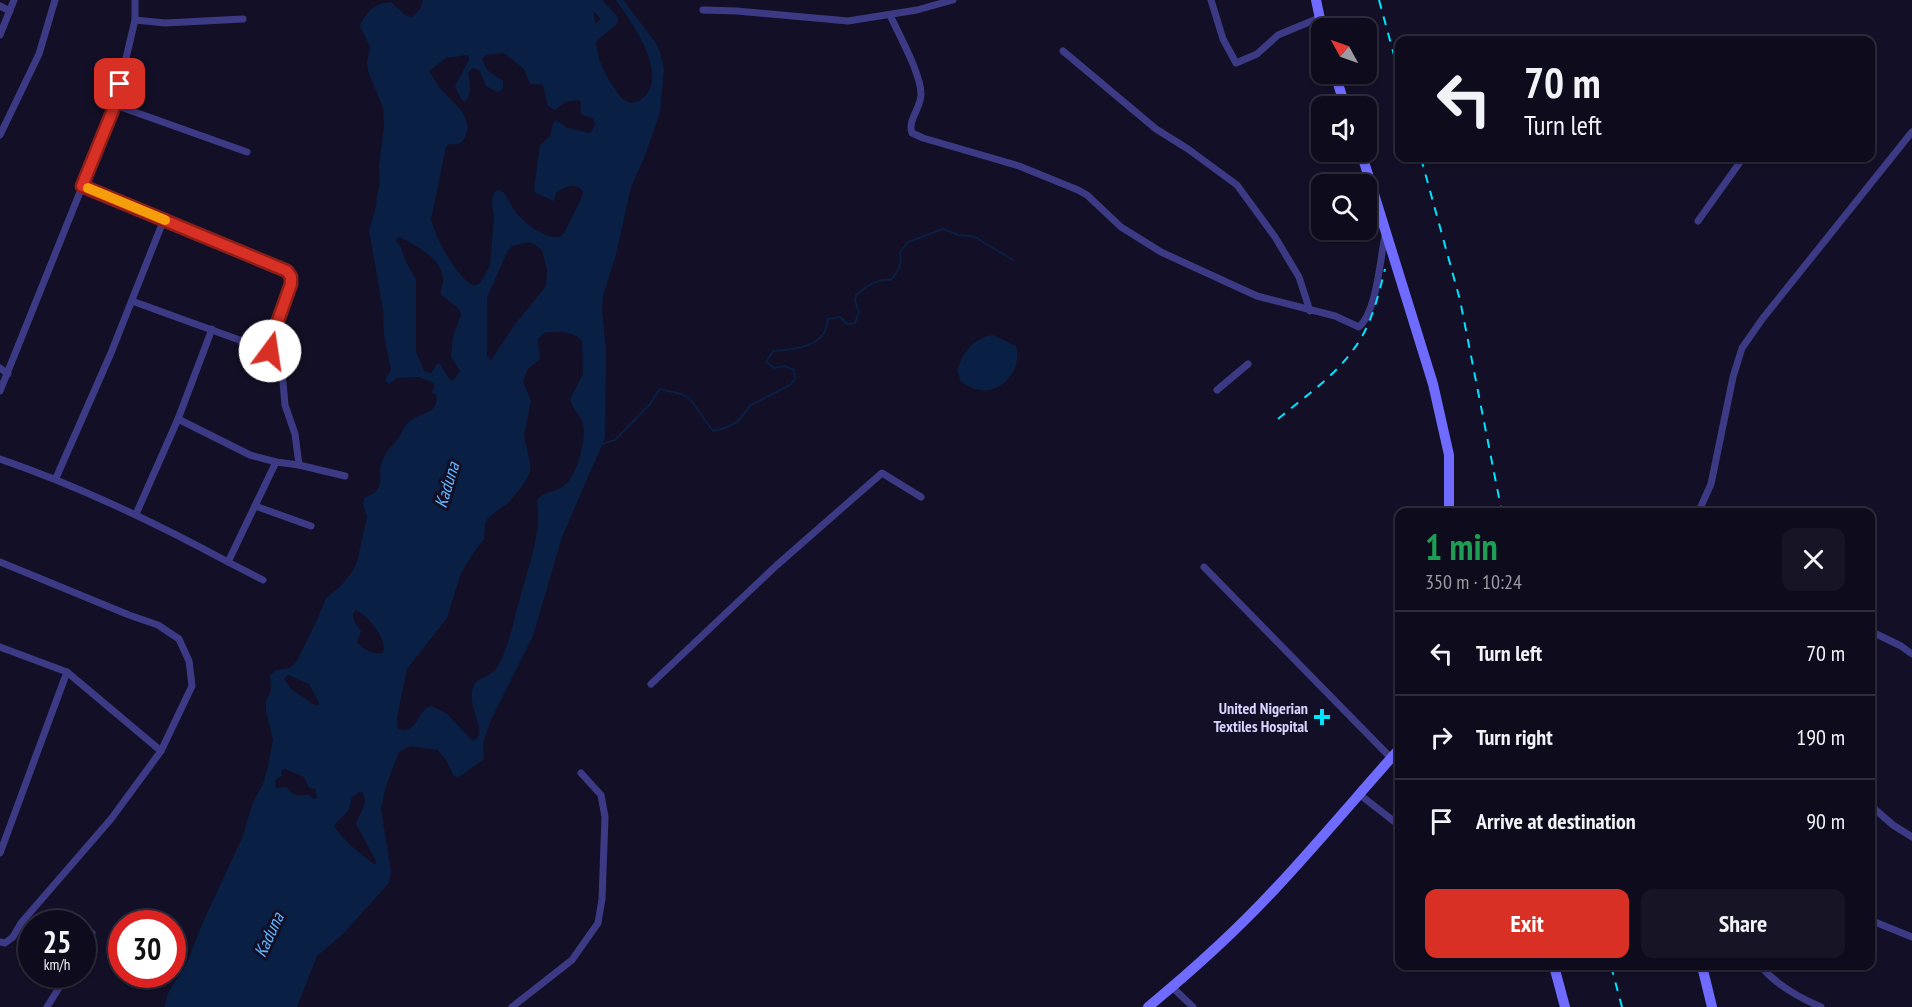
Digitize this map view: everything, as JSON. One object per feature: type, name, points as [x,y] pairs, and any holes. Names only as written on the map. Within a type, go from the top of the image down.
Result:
[{"type":"street","points":[[0,35],[14,0]]},
{"type":"street","points":[[0,135],[39,54],[55,0]]},
{"type":"street","points":[[0,391],[115,105],[135,20],[135,0]]},
{"type":"street","points":[[703,10],[848,21],[890,15],[953,0]]},
{"type":"street","points":[[1211,0],[1223,39],[1236,63],[1257,54],[1278,35],[1311,26]]},
{"type":"street","points":[[1316,0],[1319,18]]},
{"type":"street","points":[[0,6],[10,11]]},
{"type":"street","points":[[890,15],[911,61],[921,90],[921,98],[910,126],[912,133],[1019,166],[1078,190],[1087,195],[1121,227],[1161,252],[1257,296],[1335,316],[1359,327],[1364,322],[1379,278],[1380,259],[1386,234]]},
{"type":"street","points":[[135,20],[165,23],[243,19]]},
{"type":"street","points":[[1063,51],[1156,129],[1237,185],[1275,237],[1299,277],[1310,311]]},
{"type":"street","points":[[115,105],[247,152]]},
{"type":"street","points":[[1700,508],[1711,484],[1733,378],[1742,348],[1762,318],[1912,132]]},
{"type":"street","points":[[1364,162],[1433,384],[1449,454],[1449,508]]},
{"type":"street","points":[[1698,221],[1740,162]]},
{"type":"street","points":[[82,186],[287,271],[291,277],[291,284],[270,343],[270,351],[283,382],[285,405],[295,434],[299,465]]},
{"type":"street","points":[[56,478],[111,353],[164,219]]},
{"type":"street","points":[[132,301],[270,351]]},
{"type":"street","points":[[136,514],[178,419],[212,329]]},
{"type":"street","points":[[1217,390],[1248,364]]},
{"type":"street","points":[[0,368],[8,374]]},
{"type":"street","points":[[178,419],[239,450],[276,462],[345,476]]},
{"type":"street","points":[[0,459],[56,478],[136,514],[262,580]]},
{"type":"street","points":[[228,562],[276,462]]},
{"type":"street","points":[[651,684],[777,565],[882,473],[921,497]]},
{"type":"street","points":[[255,506],[311,526]]},
{"type":"street","points":[[0,562],[158,625],[179,639],[189,661],[192,686],[162,751],[111,819],[21,923],[13,937],[4,943],[0,942]]},
{"type":"street","points":[[1204,567],[1391,758]]},
{"type":"street","points":[[1875,633],[1912,654]]},
{"type":"street","points":[[0,647],[67,672],[162,751]]},
{"type":"street","points":[[0,853],[67,672]]},
{"type":"street","points":[[1148,1007],[1269,895],[1395,754]]},
{"type":"street","points":[[512,1007],[572,960],[598,923],[602,899],[605,817],[601,795],[581,773]]},
{"type":"street","points":[[1359,794],[1395,822]]},
{"type":"street","points":[[1875,809],[1912,837]]},
{"type":"street","points":[[1875,922],[1912,938]]},
{"type":"street","points":[[1555,970],[1565,1007]]},
{"type":"street","points":[[1703,970],[1712,1007]]},
{"type":"street","points":[[1764,970],[1806,1001],[1821,1007]]},
{"type":"street","points":[[1172,987],[1193,1007]]},
{"type":"street","points":[[47,1007],[59,988]]},
{"type":"water","points":[[423,0],[590,0],[597,51],[602,66],[622,99],[631,103],[639,101],[649,91],[652,79],[651,65],[639,36],[616,0],[623,0],[656,43],[664,69],[660,113],[631,187],[616,255],[603,296],[606,350],[605,438],[562,537],[533,636],[491,720],[483,743],[484,759],[459,777],[454,776],[438,750],[410,746],[399,752],[386,786],[381,809],[391,871],[389,883],[343,934],[317,956],[297,1007],[164,1007],[171,988],[186,988],[186,965],[242,838],[253,802],[263,784],[273,740],[266,712],[266,701],[271,690],[270,676],[276,670],[290,668],[297,661],[326,598],[341,586],[352,572],[357,562],[367,517],[363,504],[364,498],[378,488],[383,460],[406,425],[431,410],[437,401],[436,395],[431,393],[435,387],[433,383],[419,377],[397,378],[389,384],[385,380],[391,370],[369,230],[380,180],[379,166],[384,126],[383,108],[368,71],[370,47],[360,26],[365,16],[375,6],[391,2],[405,15],[412,17],[420,9]],"holes":[[[504,53],[524,69],[530,84],[543,85],[548,106],[555,110],[565,102],[579,100],[581,114],[593,119],[595,124],[592,131],[588,133],[566,127],[556,120],[550,136],[540,145],[534,189],[536,193],[554,201],[556,193],[566,187],[576,186],[583,191],[564,233],[560,237],[554,237],[535,229],[519,216],[502,191],[494,192],[490,266],[480,283],[474,286],[460,275],[448,257],[437,237],[431,219],[446,147],[449,144],[462,142],[467,122],[460,109],[440,88],[429,71],[446,58],[468,55],[469,60],[455,86],[461,99],[465,102],[470,92],[468,73],[472,68],[479,70],[486,86],[497,92],[503,88],[503,81],[487,70],[482,59],[486,55]],[[398,237],[411,243],[432,258],[443,277],[441,295],[458,308],[461,314],[453,337],[451,357],[460,371],[453,381],[440,364],[437,364],[431,373],[424,371],[416,352],[416,280],[396,241]],[[527,242],[542,250],[547,270],[546,286],[516,323],[491,360],[487,356],[487,298],[508,250]],[[544,333],[571,334],[582,341],[583,374],[570,399],[582,420],[584,438],[577,465],[569,480],[565,485],[537,500],[538,523],[534,546],[506,648],[495,670],[476,682],[472,692],[473,707],[479,727],[477,739],[472,740],[446,713],[431,706],[409,729],[398,729],[397,717],[407,669],[447,618],[461,573],[484,539],[485,524],[488,518],[509,502],[530,472],[524,435],[531,401],[523,381],[528,369],[540,359],[538,339]],[[356,610],[371,623],[383,641],[383,653],[369,651],[357,642],[361,631],[354,621],[353,614]],[[288,675],[309,684],[320,705],[315,705],[291,689],[284,679]],[[285,769],[304,777],[309,788],[315,789],[317,798],[314,799],[309,795],[295,795],[286,787],[276,788],[275,780],[282,776],[281,771]],[[362,792],[365,801],[356,824],[376,861],[375,865],[350,845],[334,827],[349,810],[352,797]]]},
{"type":"water","points":[[993,335],[1016,346],[1017,360],[1012,373],[1003,384],[989,390],[978,390],[961,382],[957,370],[966,352],[974,343]]},
{"type":"waterway","name":"Kaduna","points":[[584,42],[611,20],[593,0]]},
{"type":"waterway","points":[[601,444],[615,440],[650,404],[660,389],[681,394],[690,399],[713,431],[737,422],[751,405],[790,385],[795,379],[794,370],[784,366],[774,368],[766,362],[773,351],[801,347],[814,342],[824,333],[828,319],[840,317],[847,324],[855,323],[859,312],[855,301],[856,295],[876,281],[891,280],[899,267],[900,252],[908,242],[943,229],[959,235],[975,237],[1013,260]]},
{"type":"railway","points":[[1379,0],[1395,59]]},
{"type":"railway","points":[[1422,162],[1460,300],[1501,508]]},
{"type":"railway","points":[[1278,419],[1327,378],[1353,350],[1369,322],[1385,269]]},
{"type":"railway","points":[[1612,970],[1622,1007]]},
{"type":"slow traffic","points":[[88,188],[165,220]]},
{"type":"place","name":"United Nigerian Textiles Hospital","points":[[1322,717]]},
{"type":"route","points":[[120,84],[115,105],[82,186],[287,271],[291,277],[291,284],[270,343],[270,351]]}]
